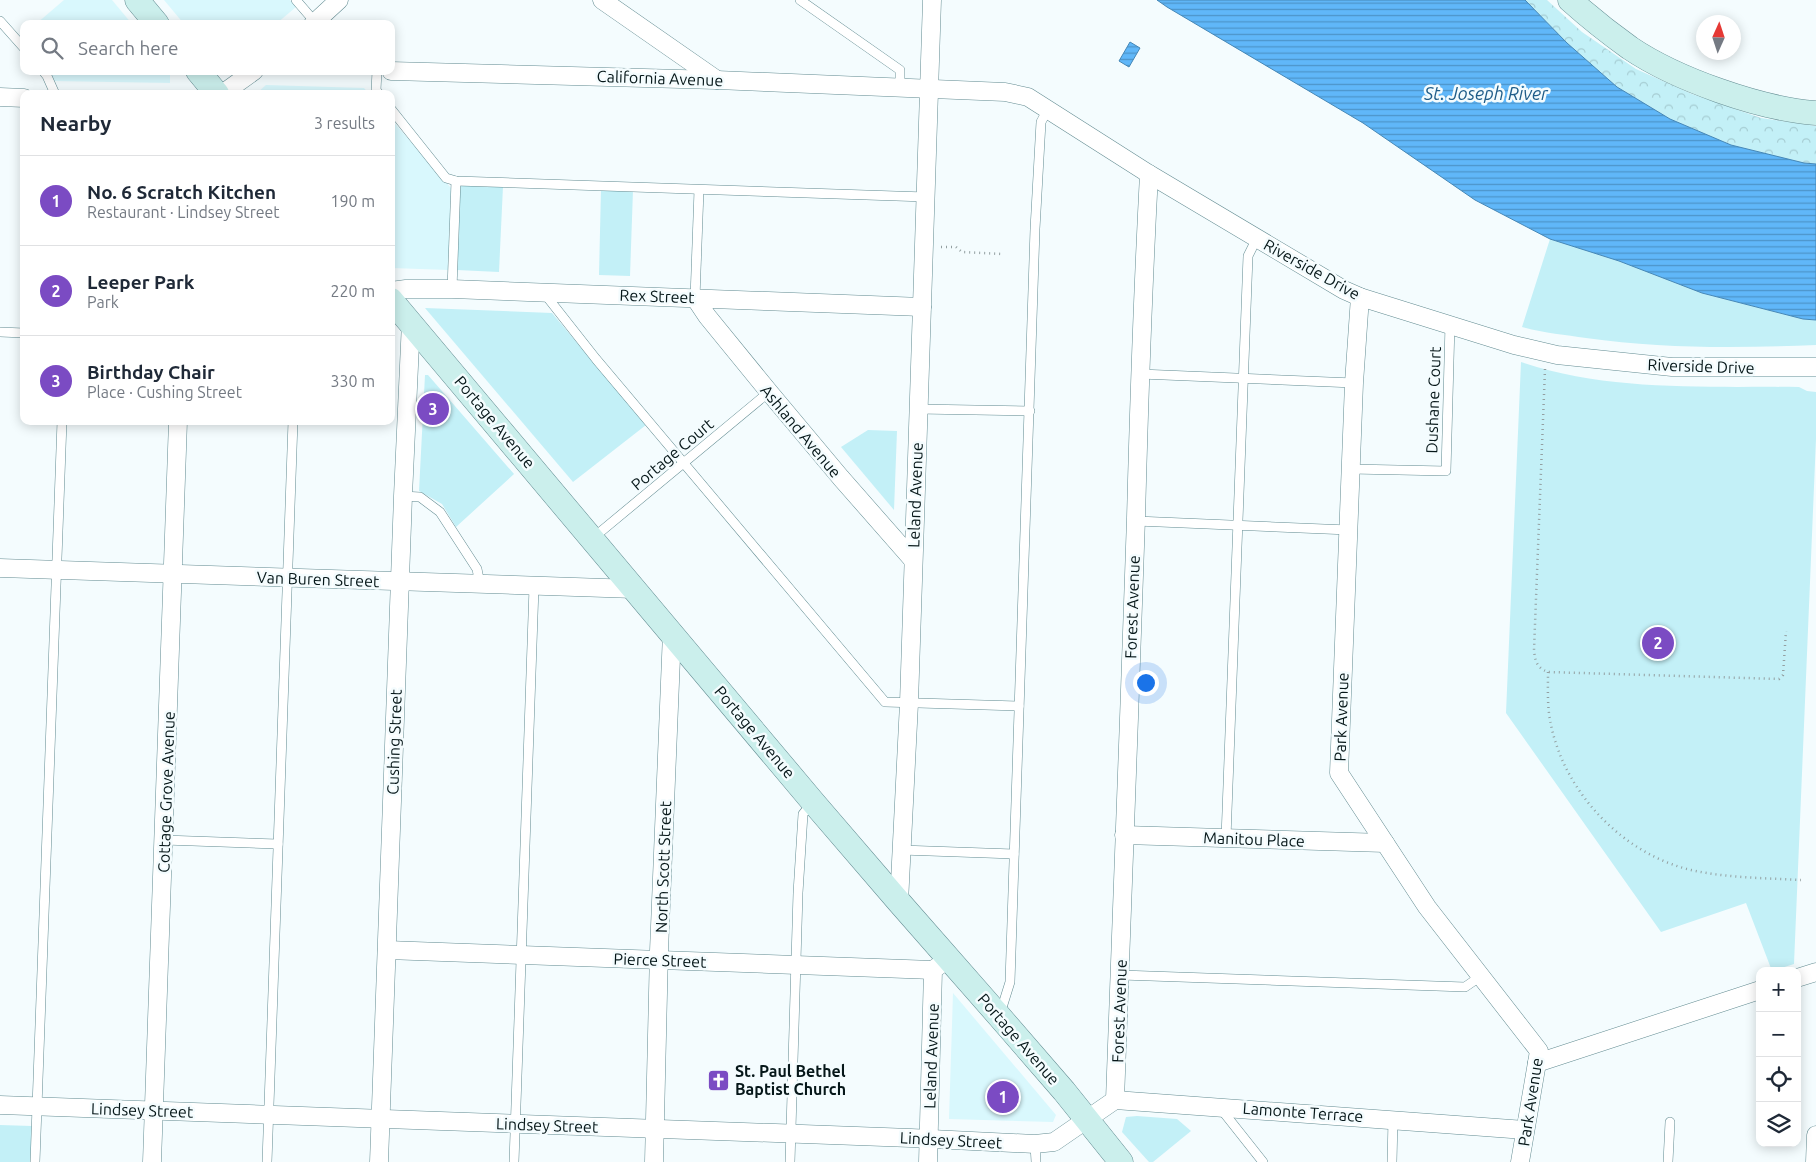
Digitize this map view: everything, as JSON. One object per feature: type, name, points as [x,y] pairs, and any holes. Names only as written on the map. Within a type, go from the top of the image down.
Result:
[{"type":"main road","points":[[136,0],[154,20]]},
{"type":"main road","points":[[1570,0],[1598,25],[1632,49],[1676,74],[1761,104],[1816,113]]},
{"type":"main road","points":[[201,75],[214,90]]},
{"type":"main road","name":"Portage Avenue","points":[[395,304],[899,902],[941,964],[1000,1016],[1121,1162]]},
{"type":"street","points":[[317,20],[340,0]]},
{"type":"street","points":[[602,0],[717,80]]},
{"type":"street","points":[[929,89],[932,0]]},
{"type":"street","name":"California Avenue","points":[[395,71],[717,80],[929,89]]},
{"type":"street","points":[[228,90],[248,75]]},
{"type":"street","name":"Riverside Drive","points":[[929,89],[1005,92],[1028,97],[1149,174],[1344,290],[1360,297],[1514,345],[1557,355],[1672,367],[1816,367]]},
{"type":"street","name":"Leland Avenue","points":[[899,902],[909,703],[929,89]]},
{"type":"street","points":[[0,97],[20,98]]},
{"type":"street","name":"Forest Avenue","points":[[1115,1100],[1121,975],[1140,374],[1149,174]]},
{"type":"street","name":"Rex Street","points":[[395,290],[452,289],[922,307]]},
{"type":"street","name":"Park Avenue","points":[[1360,297],[1354,383],[1339,773],[1427,906],[1539,1051],[1520,1162]]},
{"type":"street","name":"Ashland Avenue","points":[[695,298],[707,316],[769,392],[913,560]]},
{"type":"street","name":"Cushing Street","points":[[379,1162],[402,496],[411,322]]},
{"type":"street","name":"Cottage Grove Avenue","points":[[152,1162],[178,425]]},
{"type":"street","name":"Van Buren Street","points":[[0,568],[635,589]]},
{"type":"street","name":"North Scott Street","points":[[654,1162],[659,960],[672,633]]},
{"type":"street","name":"Manitou Place","points":[[1124,836],[1384,843]]},
{"type":"street","name":"Pierce Street","points":[[387,950],[796,965],[941,964]]},
{"type":"street","name":"Leland Avenue","points":[[928,1162],[928,1138],[941,964]]},
{"type":"street","points":[[1801,977],[1816,972]]},
{"type":"street","points":[[1537,1063],[1756,991]]},
{"type":"street","points":[[1086,1121],[1115,1100]]},
{"type":"street","name":"Lamonte Terrace","points":[[1115,1100],[1219,1106],[1525,1130]]},
{"type":"street","name":"Lindsey Street","points":[[0,1105],[928,1138],[1035,1144],[1054,1142],[1086,1121]]},
{"type":"street","points":[[1815,1162],[1816,1136]]},
{"type":"lane","points":[[296,0],[312,20]]},
{"type":"lane","points":[[800,0],[900,70],[900,87]]},
{"type":"lane","points":[[0,21],[20,44]]},
{"type":"lane","points":[[46,75],[52,90]]},
{"type":"lane","points":[[376,90],[377,75]]},
{"type":"lane","points":[[1000,1016],[1010,982],[1039,158],[1041,122],[1048,109]]},
{"type":"lane","points":[[395,114],[446,178],[456,181],[926,197]]},
{"type":"lane","points":[[452,289],[456,181]]},
{"type":"lane","points":[[695,298],[699,190]]},
{"type":"lane","points":[[1226,838],[1248,256],[1257,238]]},
{"type":"lane","points":[[544,293],[596,359],[885,702],[1019,706]]},
{"type":"lane","name":"Dushane Court","points":[[1351,470],[1446,471],[1450,324]]},
{"type":"lane","points":[[0,332],[20,333]]},
{"type":"lane","points":[[1140,374],[1354,383]]},
{"type":"lane","name":"Portage Court","points":[[593,538],[769,392]]},
{"type":"lane","points":[[918,409],[1030,411]]},
{"type":"lane","points":[[35,1162],[62,425]]},
{"type":"lane","points":[[267,1162],[294,425]]},
{"type":"lane","points":[[402,496],[420,497],[440,512],[477,569],[480,584]]},
{"type":"lane","points":[[1136,521],[1349,530]]},
{"type":"lane","points":[[514,1162],[534,587]]},
{"type":"lane","points":[[790,1162],[798,893],[804,814],[813,802]]},
{"type":"lane","points":[[164,840],[278,844]]},
{"type":"lane","points":[[901,850],[1014,854]]},
{"type":"lane","points":[[1121,975],[1465,987],[1481,976]]},
{"type":"lane","points":[[1219,1106],[1263,1162]]},
{"type":"lane","points":[[1392,1162],[1393,1119]]},
{"type":"lane","points":[[1668,1162],[1670,1122]]},
{"type":"lane","points":[[1035,1144],[1036,1162]]},
{"type":"path","points":[[941,247],[956,247],[962,252],[1002,254]]},
{"type":"path","points":[[1545,368],[1534,650],[1535,660],[1540,669],[1548,672],[1779,679],[1783,675],[1786,631]]},
{"type":"path","points":[[1548,672],[1550,724],[1558,750],[1570,776],[1584,798],[1622,837],[1668,863],[1690,870],[1722,876],[1801,880]]},
{"type":"shaded area","points":[[64,0],[112,0],[129,20],[41,20]]},
{"type":"shaded area","points":[[164,0],[290,0],[296,7],[281,20],[181,20]]},
{"type":"shaded area","points":[[50,75],[170,75],[170,83],[54,81]]},
{"type":"shaded area","points":[[266,85],[364,88],[366,90],[260,90]]},
{"type":"shaded area","points":[[395,124],[451,188],[449,270],[395,268]]},
{"type":"shaded area","points":[[953,993],[1056,1115],[1053,1122],[949,1119]]},
{"type":"green space","points":[[1525,0],[1547,0],[1582,32],[1636,69],[1692,94],[1761,118],[1816,126],[1816,164],[1804,163],[1731,145],[1670,119],[1617,87],[1567,43]]},
{"type":"green space","points":[[460,184],[503,186],[499,272],[457,270]]},
{"type":"green space","points":[[601,189],[633,190],[630,276],[599,275]]},
{"type":"green space","points":[[1550,239],[1619,261],[1702,293],[1803,319],[1816,320],[1816,345],[1758,347],[1672,346],[1615,342],[1562,335],[1522,327]]},
{"type":"green space","points":[[425,308],[552,313],[646,425],[573,482]]},
{"type":"green space","points":[[1521,362],[1554,372],[1623,383],[1694,387],[1799,387],[1807,391],[1816,392],[1816,439],[1794,964],[1785,967],[1770,967],[1746,903],[1661,932],[1506,713]]},
{"type":"green space","points":[[425,375],[428,375],[514,474],[456,527],[442,504],[419,491]]},
{"type":"green space","points":[[868,430],[897,431],[894,510],[841,447]]},
{"type":"green space","points":[[1126,1117],[1177,1119],[1191,1131],[1153,1162],[1149,1162],[1122,1132]]},
{"type":"green space","points":[[0,1125],[32,1126],[31,1162],[0,1162]]},
{"type":"water","name":"St. Joseph River","points":[[1157,0],[1525,0],[1567,43],[1617,87],[1670,119],[1731,145],[1804,163],[1816,164],[1816,320],[1803,319],[1702,293],[1619,261],[1550,239],[1475,200],[1363,123]]},
{"type":"water","points":[[1130,42],[1140,48],[1129,67],[1119,61]]},
{"type":"place","name":"Birthday Chair","points":[[433,409]]},
{"type":"place","name":"Leeper Park","points":[[1658,643]]},
{"type":"place","name":"St. Paul Bethel Baptist Church","points":[[719,1080]]},
{"type":"place","name":"No. 6 Scratch Kitchen","points":[[1003,1097]]}]
